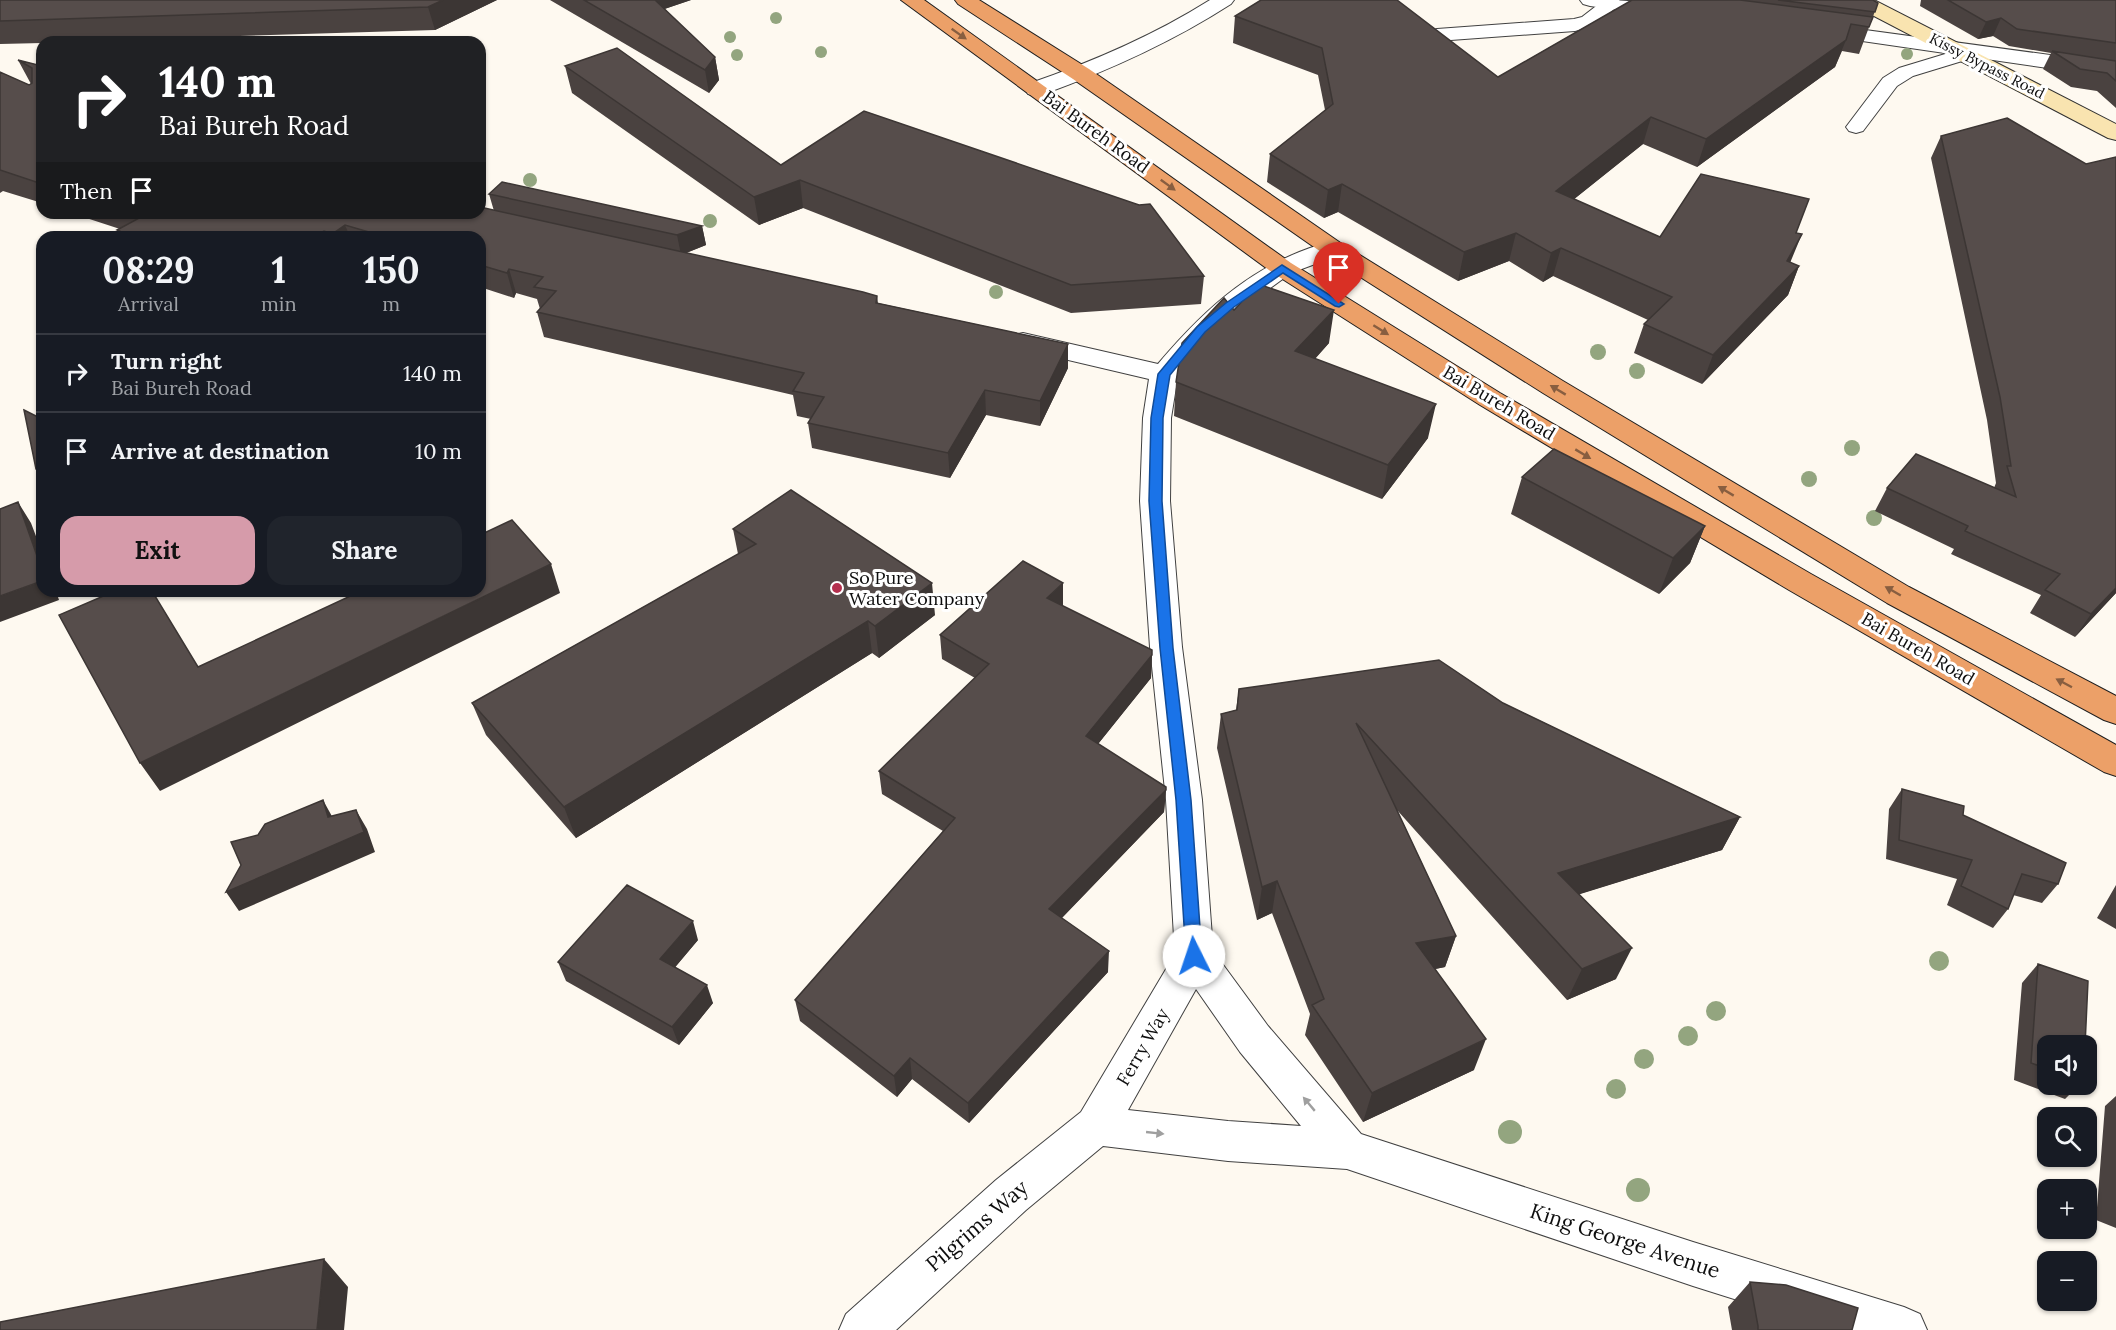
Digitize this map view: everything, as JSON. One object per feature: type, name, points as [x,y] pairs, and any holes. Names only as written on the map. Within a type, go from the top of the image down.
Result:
[{"type":"highway","name":"Bai Bureh Road","points":[[911,0],[1282,268],[1500,405],[1800,582],[2116,762]]},
{"type":"highway","points":[[965,0],[1081,74],[1333,249],[1553,387],[1898,595],[2116,711]]},
{"type":"main road","name":"Kissy Bypass Road","points":[[1858,0],[2116,133]]},
{"type":"street","points":[[1036,89],[1081,74],[1147,46],[1224,0]]},
{"type":"street","points":[[1590,0],[1686,9]]},
{"type":"street","points":[[1797,27],[2116,71]]},
{"type":"street","points":[[1333,249],[1282,268],[1230,305],[1201,330],[1164,374],[1157,418],[1155,501],[1167,648],[1184,800],[1194,956],[1254,1040],[1347,1149]]},
{"type":"street","points":[[1002,337],[1164,374]]},
{"type":"street","name":"Ferry Way","points":[[1096,1126],[1194,956]]},
{"type":"street","name":"King George Avenue","points":[[1096,1126],[1228,1141],[1347,1149],[1693,1264],[1904,1330]]},
{"type":"street","name":"Pilgrims Way","points":[[862,1330],[1002,1202],[1096,1126]]},
{"type":"lane","points":[[1437,35],[1575,25],[1588,21],[1612,3]]},
{"type":"lane","points":[[1856,127],[1890,81],[1956,50]]},
{"type":"building","points":[[0,0],[443,0],[428,7],[0,21]]},
{"type":"building","points":[[584,0],[655,0],[715,57],[705,70]]},
{"type":"building","points":[[1261,0],[1397,0],[1498,77],[1632,0],[1740,0],[1873,17],[1869,27],[1851,24],[1846,40],[1706,139],[1651,117],[1556,191],[1660,237],[1701,174],[1809,199],[1796,233],[1802,234],[1787,261],[1799,266],[1713,355],[1644,324],[1672,297],[1561,248],[1551,253],[1516,233],[1464,252],[1342,184],[1328,190],[1270,154],[1333,104],[1322,48],[1235,16]]},
{"type":"building","points":[[1778,0],[1873,0],[1878,3],[1875,12]]},
{"type":"building","points":[[1948,0],[2116,0],[2116,43],[2017,29],[2001,18],[1986,22]]},
{"type":"building","points":[[617,48],[781,165],[864,111],[1139,205],[1150,204],[1204,276],[1071,285],[800,180],[754,197],[565,66]]},
{"type":"building","points":[[2052,51],[2116,61],[2116,81],[2107,73],[2080,69]]},
{"type":"building","points":[[18,60],[36,64],[36,182],[0,170],[0,72],[29,85],[32,83],[32,68]]},
{"type":"building","points":[[2007,118],[2086,164],[2116,157],[2116,588],[2091,614],[2045,590],[2060,574],[1965,531],[1968,526],[1887,488],[1916,454],[2016,497],[2007,466],[2011,466],[2000,397],[1941,136]]},
{"type":"building","points":[[502,182],[702,226],[677,235],[489,194]]},
{"type":"building","points":[[486,208],[863,292],[877,296],[876,303],[1068,344],[1040,401],[985,390],[948,453],[808,423],[824,397],[793,391],[804,373],[537,312],[556,291],[534,287],[543,277],[509,269],[507,273],[486,267],[486,231],[366,231],[345,225],[336,231],[117,230],[137,219],[486,219]]},
{"type":"building","points":[[1258,284],[1334,310],[1295,351],[1436,404],[1388,465],[1176,382],[1182,343],[1224,298],[1234,310]]},
{"type":"building","points":[[24,410],[36,416],[36,469]]},
{"type":"building","points":[[1554,449],[1705,526],[1673,558],[1522,477]]},
{"type":"building","points":[[791,490],[932,583],[875,626],[868,621],[564,807],[472,703],[756,544],[733,529]]},
{"type":"building","points":[[18,502],[36,553],[36,583],[0,596],[0,509]]},
{"type":"building","points":[[512,520],[551,564],[486,595],[486,532]]},
{"type":"building","points":[[1023,561],[1063,583],[1047,598],[1152,650],[1152,655],[1086,736],[1166,787],[1166,790],[1049,909],[1109,951],[968,1103],[910,1058],[894,1076],[795,1000],[955,818],[879,771],[989,664],[940,635]]},
{"type":"building","points":[[101,597],[156,597],[198,667],[348,597],[483,597],[140,763],[59,615]]},
{"type":"building","points":[[1439,660],[1503,703],[1740,817],[1558,873],[1632,948],[1582,969],[1356,723],[1456,936],[1416,943],[1486,1039],[1372,1093],[1312,1005],[1324,999],[1277,881],[1262,887],[1221,714],[1237,710],[1239,689]]},
{"type":"building","points":[[1902,789],[1964,806],[1963,815],[2066,863],[2058,884],[2022,874],[2008,909],[1961,886],[1972,860],[1899,840]]},
{"type":"building","points":[[323,800],[328,817],[356,810],[364,832],[226,892],[241,865],[231,842],[258,835],[265,824]]},
{"type":"building","points":[[627,885],[693,921],[660,959],[707,985],[672,1027],[558,962]]},
{"type":"building","points":[[2038,964],[2088,981],[2086,1035],[2037,1035],[2037,1065],[2031,1063]]},
{"type":"building","points":[[324,1259],[317,1330],[0,1330],[0,1322]]},
{"type":"building","points":[[1750,1282],[1786,1285],[1858,1308],[1852,1330],[1758,1330]]},
{"type":"place","name":"So Pure Water Company","points":[[837,588]]},
{"type":"route","points":[[1194,956],[1184,800],[1167,648],[1155,501],[1157,418],[1164,374],[1201,330],[1230,305],[1282,268],[1339,304]]}]
